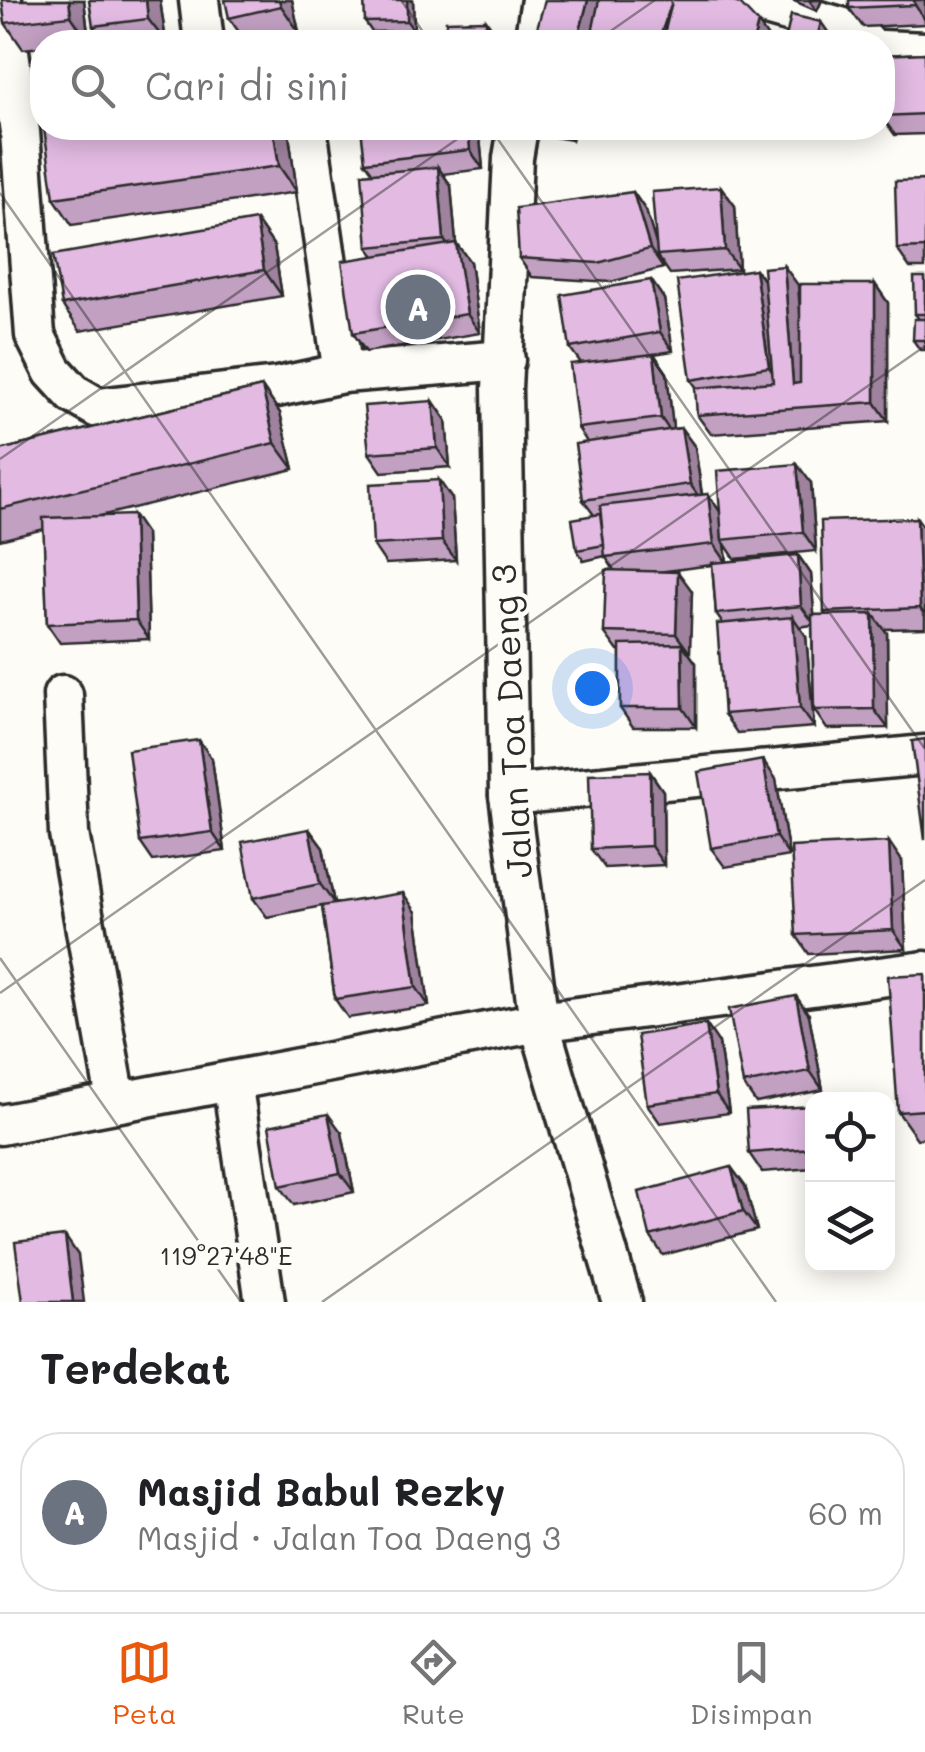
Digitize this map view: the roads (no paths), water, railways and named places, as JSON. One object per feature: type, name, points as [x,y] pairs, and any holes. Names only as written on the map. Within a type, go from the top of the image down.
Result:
[{"type":"street","points":[[2,0],[24,131],[34,335],[53,371],[74,394],[98,408],[278,387],[343,374],[505,360]]},
{"type":"street","points":[[199,0],[203,30]]},
{"type":"street","points":[[536,30],[542,0]]},
{"type":"street","points":[[745,0],[851,30]]},
{"type":"street","points":[[895,51],[925,52]]},
{"type":"street","points":[[309,140],[343,374]]},
{"type":"street","name":"Jalan Toa Daeng 3","points":[[516,140],[505,360],[503,648],[509,795],[539,1022],[622,1302]]},
{"type":"street","points":[[64,695],[69,834],[116,1100]]},
{"type":"street","points":[[509,795],[925,756]]},
{"type":"street","points":[[0,1125],[539,1022],[925,971]]},
{"type":"street","points":[[232,1081],[265,1302]]},
{"type":"place","name":"Masjid Babul Rezky","points":[[418,307]]}]
